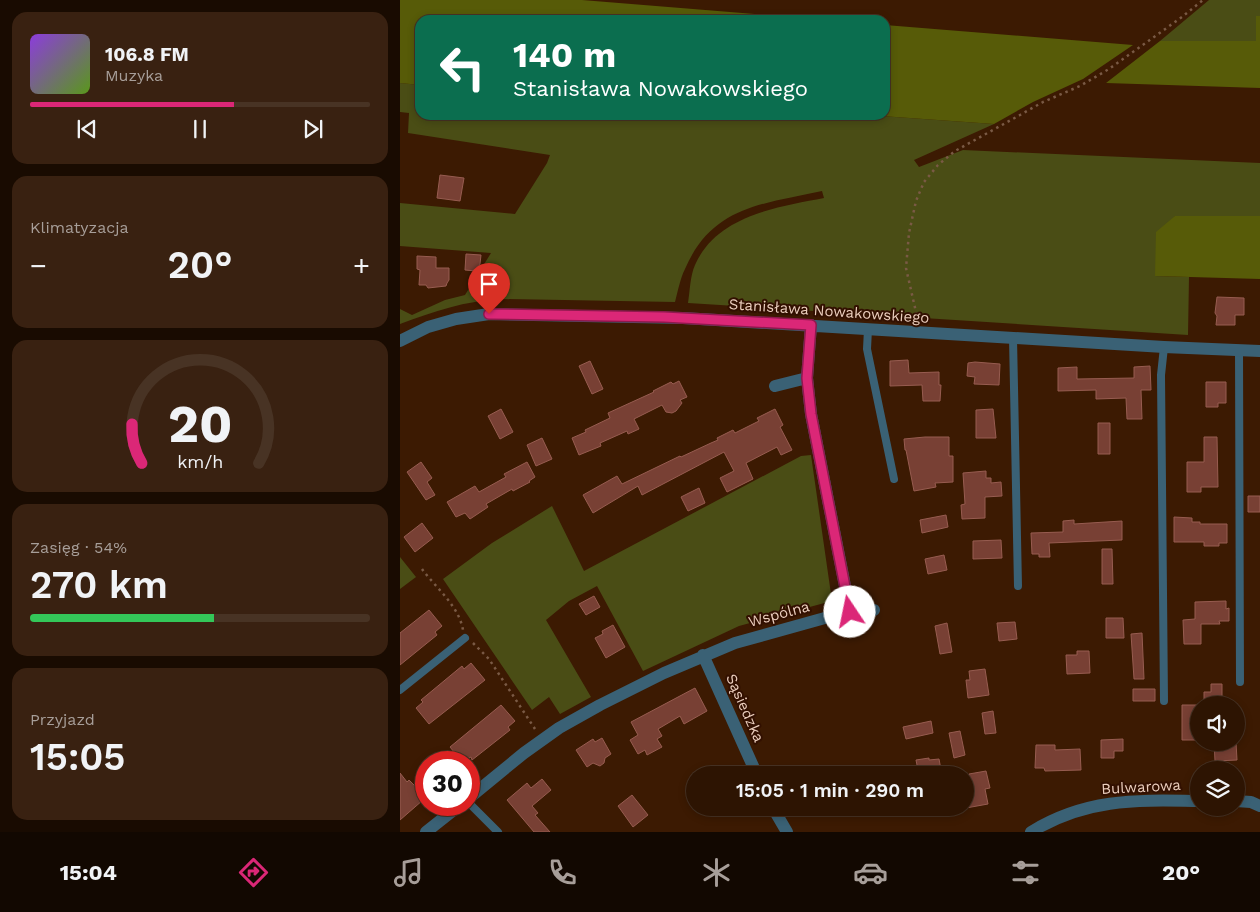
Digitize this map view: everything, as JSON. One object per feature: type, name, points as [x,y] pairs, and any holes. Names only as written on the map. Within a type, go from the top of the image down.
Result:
[{"type":"street","name":"Stanisława Nowakowskiego","points":[[400,341],[428,327],[456,319],[489,314],[664,317],[918,333],[1260,351]]},
{"type":"street","points":[[811,325],[807,378],[814,430],[850,612]]},
{"type":"street","points":[[775,386],[807,378]]},
{"type":"street","name":"Wspólna","points":[[480,789],[559,728],[600,705],[703,655],[753,637],[850,612],[874,610]]},
{"type":"street","name":"Sąsiedzka","points":[[703,655],[753,766]]},
{"type":"street","name":"Bulwarowa","points":[[1031,832],[1070,813],[1107,803],[1144,800],[1190,801]]},
{"type":"street","points":[[1245,802],[1260,806]]},
{"type":"street","points":[[426,832],[446,816]]},
{"type":"street","points":[[778,816],[787,832]]},
{"type":"lane","points":[[868,329],[867,348],[894,479]]},
{"type":"lane","points":[[1013,338],[1018,586]]},
{"type":"lane","points":[[1164,347],[1161,376],[1164,701]]},
{"type":"lane","points":[[1239,350],[1240,682]]},
{"type":"lane","points":[[400,690],[465,638]]},
{"type":"lane","points":[[480,814],[498,832]]},
{"type":"path","points":[[918,333],[917,313],[906,268],[909,232],[916,201],[924,182],[938,165],[955,151],[1043,102],[1080,86],[1109,69],[1203,0]]},
{"type":"path","points":[[422,570],[450,602],[462,623],[465,638],[478,647],[489,659],[543,739]]},
{"type":"shaded area","points":[[400,0],[582,0],[766,15],[415,15],[415,84],[400,83]]},
{"type":"shaded area","points":[[1209,0],[1260,0],[1260,16],[1256,17],[1256,41],[1160,41]]},
{"type":"shaded area","points":[[1256,16],[1260,16],[1260,88],[1106,83],[1160,41],[1256,41]]},
{"type":"shaded area","points":[[890,25],[1133,45],[1083,79],[1033,102],[994,124],[890,117]]},
{"type":"shaded area","points":[[400,83],[415,84],[415,120],[890,120],[890,117],[994,124],[914,160],[919,167],[963,150],[1260,163],[1260,216],[1175,216],[1155,276],[1189,277],[1188,335],[688,303],[693,269],[705,248],[718,235],[733,224],[750,216],[788,205],[824,198],[822,191],[760,205],[742,211],[725,220],[710,232],[696,248],[683,273],[675,302],[488,300],[450,307],[400,324],[400,309],[412,315],[445,300],[465,295],[491,253],[400,246],[400,203],[515,214],[547,163],[550,155],[408,133],[409,113],[400,112]]},
{"type":"shaded area","points":[[1175,216],[1260,216],[1260,279],[1155,276],[1156,232]]},
{"type":"shaded area","points":[[811,455],[832,601],[739,626],[643,671],[597,586],[569,601],[546,620],[591,697],[560,714],[549,697],[532,710],[443,579],[492,543],[552,506],[584,571],[801,456]]},
{"type":"shaded area","points":[[400,557],[416,577],[400,589]]},
{"type":"building","points":[[440,175],[464,178],[460,201],[437,198]]},
{"type":"building","points":[[466,254],[481,255],[480,264],[476,271],[465,270]]},
{"type":"building","points":[[417,256],[436,257],[436,268],[449,268],[449,280],[446,286],[428,288],[426,285],[419,285],[420,270],[417,269]]},
{"type":"building","points":[[1217,297],[1244,298],[1244,315],[1235,315],[1235,325],[1216,325]]},
{"type":"building","points":[[908,360],[909,373],[939,372],[939,385],[941,385],[940,401],[923,401],[922,385],[890,386],[890,361]]},
{"type":"building","points":[[590,361],[603,389],[592,394],[579,366]]},
{"type":"building","points":[[968,363],[1000,364],[999,385],[974,384],[975,377],[967,376]]},
{"type":"building","points":[[1150,366],[1151,390],[1141,390],[1142,419],[1127,419],[1126,398],[1096,399],[1096,390],[1058,391],[1058,368],[1077,367],[1077,379],[1134,378],[1134,367]]},
{"type":"building","points":[[679,381],[687,397],[680,400],[682,403],[676,411],[672,413],[666,412],[662,405],[634,419],[639,429],[628,434],[627,431],[600,443],[601,446],[579,455],[572,438],[610,418],[608,413],[671,382],[673,384]]},
{"type":"building","points":[[1206,382],[1226,382],[1226,403],[1218,403],[1218,407],[1206,407]]},
{"type":"building","points":[[501,409],[513,432],[500,439],[488,416]]},
{"type":"building","points":[[775,409],[783,425],[780,427],[792,450],[781,455],[777,447],[746,463],[753,479],[727,492],[720,478],[734,471],[724,452],[642,495],[638,486],[593,513],[583,495],[617,476],[622,484],[718,440],[717,438],[733,430],[735,433],[759,421],[757,418]]},
{"type":"building","points":[[993,409],[996,438],[976,438],[976,410]]},
{"type":"building","points":[[1098,423],[1110,423],[1110,454],[1098,454]]},
{"type":"building","points":[[949,437],[949,456],[953,456],[953,482],[935,483],[936,487],[914,491],[904,439]]},
{"type":"building","points":[[1204,437],[1217,437],[1218,487],[1201,487],[1201,492],[1187,492],[1187,462],[1204,462]]},
{"type":"building","points":[[542,438],[552,459],[536,466],[527,445]]},
{"type":"building","points":[[421,462],[432,478],[427,482],[435,495],[426,500],[407,472]]},
{"type":"building","points":[[527,462],[535,477],[530,482],[513,491],[512,489],[486,504],[488,507],[470,519],[465,513],[456,517],[447,502],[475,486],[479,492],[506,477],[504,474]]},
{"type":"building","points":[[986,471],[986,478],[991,478],[991,483],[1001,482],[1002,496],[985,497],[985,518],[962,519],[961,505],[965,504],[963,473]]},
{"type":"building","points":[[699,488],[705,503],[688,511],[681,497]]},
{"type":"building","points":[[1248,496],[1260,496],[1260,512],[1248,512]]},
{"type":"building","points":[[946,515],[948,527],[922,533],[920,520]]},
{"type":"building","points":[[1174,517],[1192,518],[1192,522],[1200,522],[1200,524],[1227,524],[1227,543],[1219,543],[1219,546],[1204,546],[1204,542],[1174,542]]},
{"type":"building","points":[[1074,520],[1074,524],[1122,521],[1122,540],[1049,543],[1050,557],[1039,557],[1039,554],[1032,554],[1031,533],[1063,532],[1063,521]]},
{"type":"building","points":[[422,523],[433,538],[415,552],[404,537]]},
{"type":"building","points":[[1001,540],[1002,558],[973,559],[973,541]]},
{"type":"building","points":[[1102,549],[1112,549],[1113,584],[1102,584]]},
{"type":"building","points":[[944,555],[947,570],[928,574],[925,559]]},
{"type":"building","points":[[594,596],[600,607],[586,615],[579,604]]},
{"type":"building","points":[[1226,601],[1226,609],[1229,608],[1229,621],[1219,621],[1220,624],[1201,624],[1201,644],[1184,644],[1183,620],[1195,619],[1195,602]]},
{"type":"building","points":[[429,610],[442,626],[435,632],[437,635],[400,665],[400,633]]},
{"type":"building","points":[[1106,618],[1123,618],[1124,638],[1106,638]]},
{"type":"building","points":[[1015,622],[1017,639],[999,641],[997,623]]},
{"type":"building","points":[[947,623],[952,652],[940,654],[935,626]]},
{"type":"building","points":[[613,625],[625,647],[606,658],[595,638],[603,634],[602,631]]},
{"type":"building","points":[[1142,633],[1144,679],[1134,679],[1131,634]]},
{"type":"building","points":[[1077,651],[1089,651],[1090,673],[1067,674],[1066,655],[1077,655]]},
{"type":"building","points":[[471,663],[485,680],[429,724],[416,708],[423,702],[421,700],[462,666],[464,669]]},
{"type":"building","points":[[985,669],[989,695],[968,698],[966,680],[970,680],[969,671]]},
{"type":"building","points":[[1211,684],[1222,684],[1222,696],[1204,696],[1204,692],[1211,692]]},
{"type":"building","points":[[695,688],[707,711],[684,724],[680,716],[658,729],[662,736],[657,739],[662,747],[647,755],[645,750],[638,754],[630,740],[638,735],[631,722]]},
{"type":"building","points":[[1133,689],[1155,689],[1155,701],[1133,701]]},
{"type":"building","points":[[501,705],[515,721],[508,727],[510,730],[480,754],[480,751],[453,751],[450,747]]},
{"type":"building","points":[[1182,705],[1190,705],[1190,740],[1182,740]]},
{"type":"building","points":[[993,711],[996,733],[985,734],[982,713]]},
{"type":"building","points":[[931,721],[933,733],[906,739],[903,727]]},
{"type":"building","points":[[960,731],[965,755],[954,758],[949,733]]},
{"type":"building","points":[[602,738],[611,754],[605,758],[604,763],[600,766],[593,763],[587,767],[576,750],[593,739],[595,742]]},
{"type":"building","points":[[1123,739],[1123,751],[1114,751],[1114,758],[1101,758],[1101,740]]},
{"type":"building","points":[[1036,745],[1055,745],[1055,750],[1080,749],[1081,770],[1045,771],[1044,768],[1035,768]]},
{"type":"building","points":[[1214,751],[1236,751],[1237,760],[1215,761]]},
{"type":"building","points":[[939,759],[940,766],[917,766],[916,760]]},
{"type":"building","points":[[986,771],[990,788],[985,789],[988,804],[974,807],[974,773]]},
{"type":"building","points":[[400,773],[407,782],[409,780],[415,786],[415,807],[400,820]]},
{"type":"building","points":[[542,779],[551,790],[532,806],[538,813],[535,815],[550,832],[534,832],[507,800],[527,783],[531,788]]},
{"type":"building","points":[[632,795],[648,815],[633,827],[618,806]]},
{"type":"route","points":[[489,314],[664,317],[811,325],[808,344],[807,378],[811,414],[850,612]]}]
